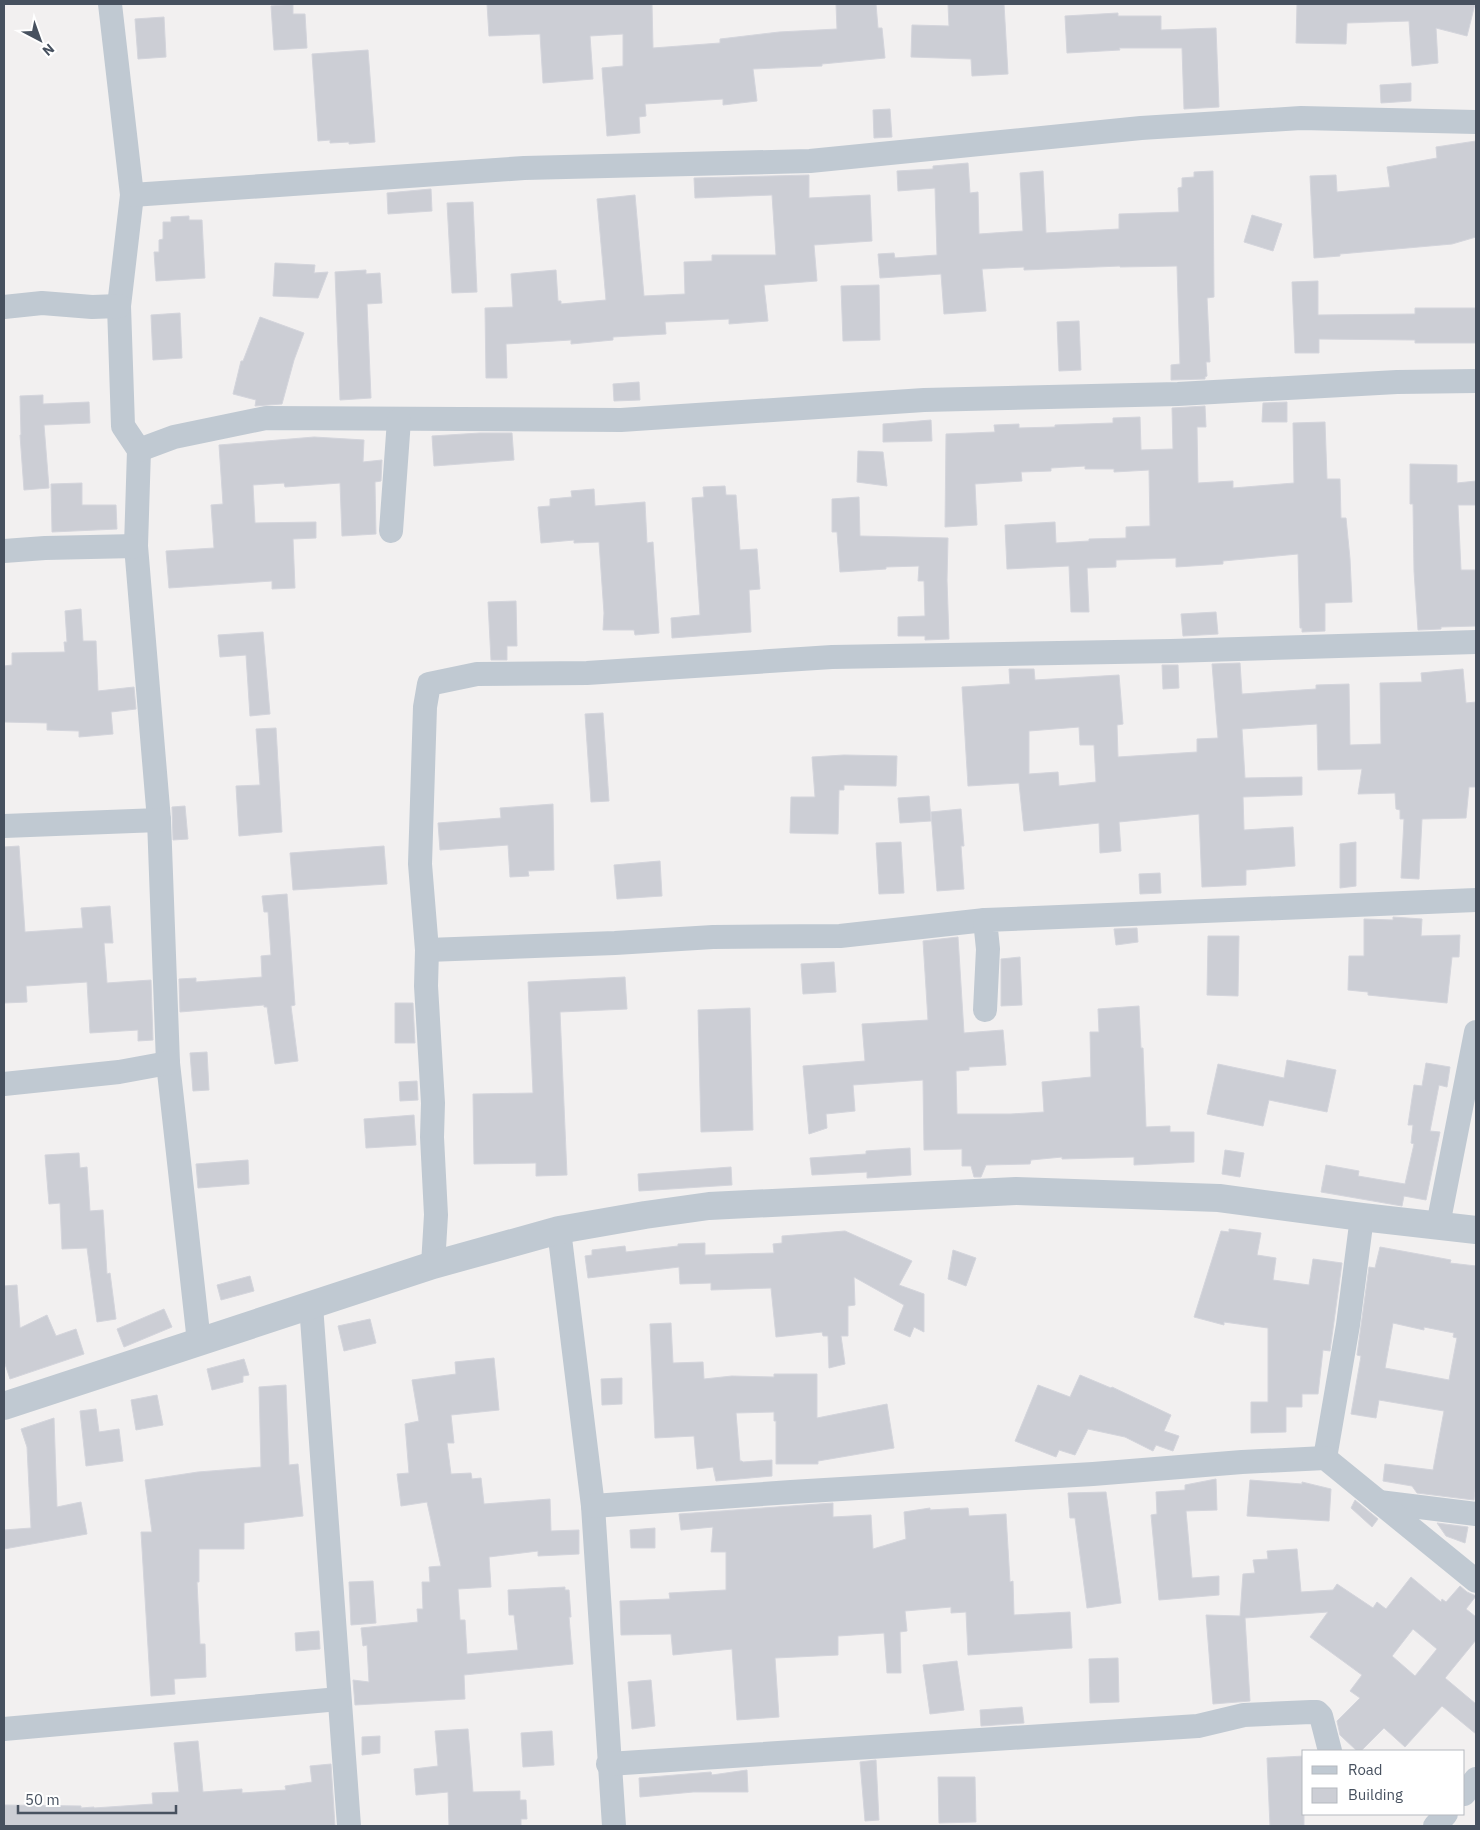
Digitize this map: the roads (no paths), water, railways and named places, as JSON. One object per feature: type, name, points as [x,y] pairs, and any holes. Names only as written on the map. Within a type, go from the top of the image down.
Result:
[{"type":"street","points":[[110,4],[132,195],[118,306],[124,426],[139,450],[136,546],[159,820],[168,1063],[199,1342]]},
{"type":"street","points":[[132,195],[524,168],[810,161],[1142,128],[1301,118],[1476,122]]},
{"type":"street","points":[[4,307],[42,303],[92,307],[118,306]]},
{"type":"street","points":[[139,450],[174,437],[266,418],[621,420],[924,400],[1178,394],[1397,382],[1476,381]]},
{"type":"street","points":[[391,531],[398,420]]},
{"type":"street","points":[[4,551],[136,546]]},
{"type":"street","points":[[433,1265],[436,1215],[432,1136],[433,1103],[420,864],[425,708],[429,684],[477,674],[587,673],[832,657],[1171,652],[1476,642]]},
{"type":"street","points":[[4,826],[159,820]]},
{"type":"street","points":[[426,950],[713,938],[840,936],[985,920],[1476,900]]},
{"type":"street","points":[[985,920],[988,949],[986,1010]]},
{"type":"street","points":[[1438,1225],[1476,1032]]},
{"type":"street","points":[[4,1084],[119,1072],[168,1063]]},
{"type":"street","points":[[4,1406],[433,1265],[559,1230],[709,1206],[1016,1191],[1219,1198],[1476,1230]]},
{"type":"street","points":[[1325,1458],[1348,1325],[1362,1217]]},
{"type":"street","points":[[559,1230],[593,1506],[608,1764],[614,1826]]},
{"type":"street","points":[[311,1305],[349,1826]]},
{"type":"street","points":[[593,1506],[1325,1458],[1476,1581]]},
{"type":"street","points":[[1379,1502],[1476,1514]]},
{"type":"street","points":[[4,1729],[340,1699]]},
{"type":"street","points":[[608,1764],[1198,1726],[1244,1715],[1311,1712],[1318,1712],[1321,1716],[1330,1750]]},
{"type":"street","points":[[1465,1793],[1476,1780]]},
{"type":"street","points":[[1435,1826],[1445,1815]]}]
